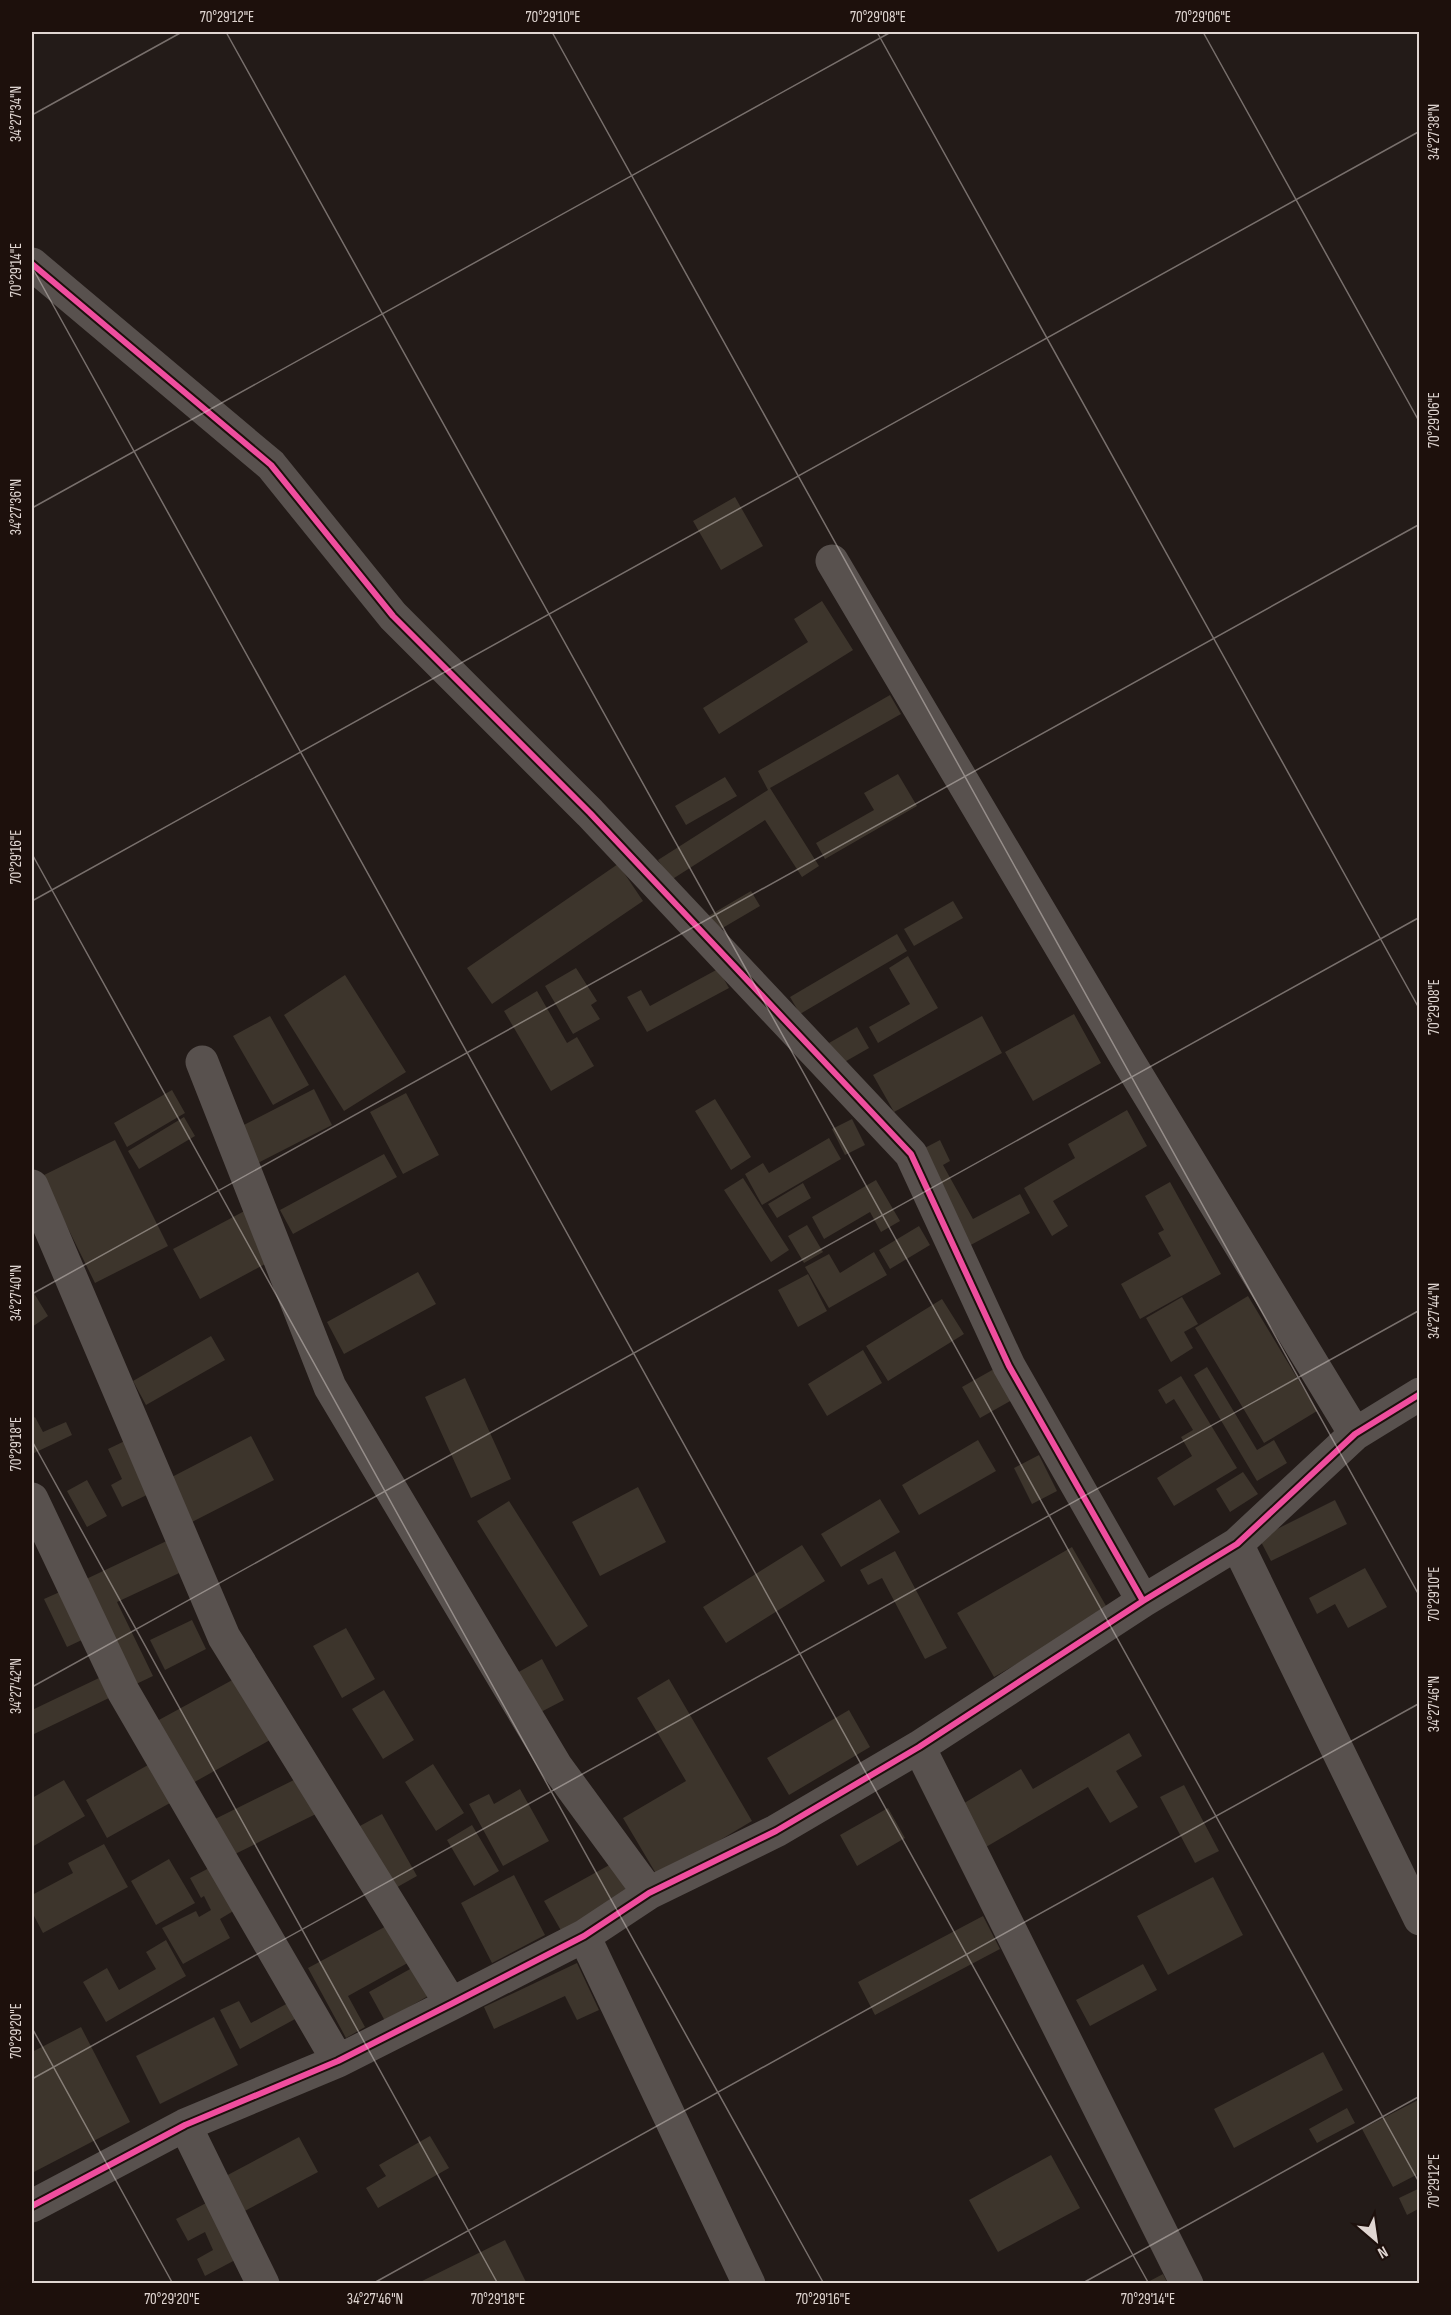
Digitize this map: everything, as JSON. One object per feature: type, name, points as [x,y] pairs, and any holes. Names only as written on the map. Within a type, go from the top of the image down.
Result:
[{"type":"street","points":[[32,264],[271,465],[393,616],[599,822],[911,1154],[1009,1366],[1143,1600]]},
{"type":"street","points":[[832,561],[1123,1052],[1355,1434]]},
{"type":"street","points":[[202,1062],[330,1388],[556,1766],[649,1893]]},
{"type":"street","points":[[32,1186],[224,1636],[451,2004]]},
{"type":"street","points":[[32,2206],[185,2125],[338,2061],[584,1936],[649,1893],[776,1830],[919,1747],[1143,1600],[1237,1544],[1355,1434],[1419,1394]]},
{"type":"street","points":[[32,1499],[123,1691],[338,2061]]},
{"type":"street","points":[[1237,1544],[1419,1920]]},
{"type":"street","points":[[919,1747],[1187,2283]]},
{"type":"street","points":[[584,1936],[750,2283]]},
{"type":"street","points":[[185,2125],[263,2283]]},
{"type":"building","points":[[735,497],[763,546],[721,570],[693,521]]},
{"type":"building","points":[[822,601],[853,650],[719,734],[703,708],[808,642],[794,619]]},
{"type":"building","points":[[890,695],[901,714],[770,788],[819,866],[802,877],[765,820],[671,880],[658,860],[768,790],[758,771]]},
{"type":"building","points":[[898,774],[917,806],[825,859],[816,843],[874,810],[864,793]]},
{"type":"building","points":[[725,777],[737,796],[686,825],[675,806]]},
{"type":"building","points":[[618,864],[643,901],[492,1004],[467,968]]},
{"type":"building","points":[[751,891],[760,906],[714,933],[705,918]]},
{"type":"building","points":[[953,901],[963,918],[914,946],[904,929]]},
{"type":"building","points":[[897,934],[907,951],[800,1014],[790,997]]},
{"type":"building","points":[[908,956],[938,1008],[878,1043],[869,1027],[910,1004],[889,968]]},
{"type":"building","points":[[576,968],[597,1001],[591,1005],[600,1019],[573,1034],[545,986]]},
{"type":"building","points":[[718,969],[729,988],[647,1032],[627,997],[641,990],[650,1006]]},
{"type":"building","points":[[345,975],[406,1072],[344,1111],[284,1015]]},
{"type":"building","points":[[537,991],[567,1043],[577,1037],[594,1066],[551,1091],[504,1011]]},
{"type":"building","points":[[1074,1014],[1101,1063],[1033,1101],[1005,1052]]},
{"type":"building","points":[[270,1016],[309,1085],[273,1105],[233,1036]]},
{"type":"building","points":[[982,1016],[1002,1053],[894,1112],[873,1075]]},
{"type":"building","points":[[857,1027],[869,1048],[841,1064],[829,1043]]},
{"type":"building","points":[[314,1089],[332,1125],[252,1166],[234,1130]]},
{"type":"building","points":[[172,1090],[185,1113],[127,1147],[114,1123]]},
{"type":"building","points":[[406,1093],[439,1155],[403,1174],[370,1112]]},
{"type":"building","points":[[715,1099],[751,1157],[731,1170],[695,1111]]},
{"type":"building","points":[[1127,1110],[1147,1146],[1053,1201],[1068,1226],[1052,1236],[1024,1188],[1075,1158],[1068,1144]]},
{"type":"building","points":[[184,1117],[195,1136],[139,1169],[128,1151]]},
{"type":"building","points":[[852,1119],[865,1145],[845,1155],[832,1129]]},
{"type":"building","points":[[829,1138],[841,1159],[762,1205],[745,1174],[763,1163],[769,1173]]},
{"type":"building","points":[[115,1140],[168,1246],[95,1283],[42,1176]]},
{"type":"building","points":[[940,1140],[950,1161],[943,1165],[973,1219],[1020,1194],[1030,1213],[967,1247],[917,1152]]},
{"type":"building","points":[[384,1154],[397,1177],[293,1234],[280,1210]]},
{"type":"building","points":[[743,1178],[789,1250],[771,1262],[724,1190]]},
{"type":"building","points":[[876,1180],[900,1221],[881,1232],[870,1212],[824,1239],[812,1217]]},
{"type":"building","points":[[1170,1182],[1221,1274],[1140,1319],[1121,1284],[1171,1256],[1158,1233],[1164,1230],[1145,1196]]},
{"type":"building","points":[[803,1183],[811,1198],[777,1218],[768,1204]]},
{"type":"building","points":[[252,1207],[278,1257],[200,1299],[173,1249]]},
{"type":"building","points":[[807,1225],[823,1252],[804,1263],[788,1236]]},
{"type":"building","points":[[919,1226],[930,1245],[890,1269],[879,1250]]},
{"type":"building","points":[[874,1252],[887,1275],[829,1308],[805,1267],[829,1254],[840,1273]]},
{"type":"building","points":[[418,1272],[436,1304],[344,1354],[327,1322]]},
{"type":"building","points":[[808,1274],[827,1311],[798,1327],[778,1290]]},
{"type":"building","points":[[32,1290],[48,1316],[32,1327]]},
{"type":"building","points":[[1248,1296],[1317,1411],[1264,1443],[1195,1328]]},
{"type":"building","points":[[1182,1297],[1198,1324],[1184,1332],[1193,1348],[1171,1362],[1146,1318]]},
{"type":"building","points":[[942,1299],[964,1334],[888,1381],[866,1346]]},
{"type":"building","points":[[211,1336],[225,1360],[146,1405],[133,1381]]},
{"type":"building","points":[[863,1350],[882,1383],[827,1416],[808,1384]]},
{"type":"building","points":[[1207,1367],[1257,1450],[1274,1440],[1287,1463],[1257,1481],[1194,1375]]},
{"type":"building","points":[[994,1369],[1012,1400],[980,1418],[962,1387]]},
{"type":"building","points":[[1181,1376],[1237,1468],[1174,1506],[1157,1478],[1192,1456],[1181,1437],[1193,1430],[1174,1399],[1166,1404],[1158,1390]]},
{"type":"building","points":[[465,1378],[511,1479],[471,1498],[425,1397]]},
{"type":"building","points":[[35,1417],[43,1432],[66,1422],[72,1435],[32,1454],[32,1419]]},
{"type":"building","points":[[251,1436],[274,1480],[190,1523],[168,1479]]},
{"type":"building","points":[[129,1439],[155,1491],[122,1507],[111,1485],[122,1479],[108,1449]]},
{"type":"building","points":[[978,1440],[996,1471],[919,1515],[902,1485]]},
{"type":"building","points":[[1039,1455],[1057,1491],[1032,1504],[1014,1468]]},
{"type":"building","points":[[1243,1472],[1258,1494],[1230,1512],[1216,1489]]},
{"type":"building","points":[[87,1480],[107,1516],[87,1527],[67,1491]]},
{"type":"building","points":[[638,1487],[666,1542],[600,1576],[572,1522]]},
{"type":"building","points":[[880,1499],[900,1532],[841,1567],[821,1534]]},
{"type":"building","points":[[1335,1500],[1347,1524],[1271,1561],[1259,1538]]},
{"type":"building","points":[[509,1501],[588,1626],[556,1647],[477,1521]]},
{"type":"building","points":[[175,1537],[190,1568],[117,1602],[153,1676],[132,1686],[82,1581]]},
{"type":"building","points":[[802,1545],[825,1581],[726,1643],[703,1607]]},
{"type":"building","points":[[1072,1547],[1109,1611],[994,1677],[957,1613]]},
{"type":"building","points":[[895,1551],[947,1648],[925,1659],[882,1578],[868,1585],[860,1570]]},
{"type":"building","points":[[1365,1568],[1387,1607],[1348,1628],[1335,1604],[1317,1614],[1309,1598]]},
{"type":"building","points":[[62,1591],[86,1638],[67,1647],[44,1599]]},
{"type":"building","points":[[192,1620],[206,1649],[165,1670],[150,1640]]},
{"type":"building","points":[[346,1628],[375,1679],[342,1698],[313,1646]]},
{"type":"building","points":[[542,1659],[564,1700],[537,1714],[515,1674]]},
{"type":"building","points":[[99,1678],[109,1698],[32,1735],[32,1710]]},
{"type":"building","points":[[236,1678],[270,1740],[191,1784],[157,1721]]},
{"type":"building","points":[[669,1679],[752,1821],[658,1877],[623,1818],[686,1781],[637,1698]]},
{"type":"building","points":[[384,1690],[414,1740],[383,1759],[352,1709]]},
{"type":"building","points":[[849,1710],[870,1747],[789,1795],[767,1758]]},
{"type":"building","points":[[1129,1733],[1142,1756],[1116,1771],[1138,1807],[1110,1823],[1088,1787],[986,1847],[961,1805],[1021,1769],[1033,1789]]},
{"type":"building","points":[[433,1764],[464,1813],[436,1831],[405,1782]]},
{"type":"building","points":[[148,1765],[170,1803],[107,1838],[86,1800]]},
{"type":"building","points":[[304,1775],[322,1811],[233,1855],[215,1819]]},
{"type":"building","points":[[64,1780],[85,1816],[32,1847],[32,1798]]},
{"type":"building","points":[[1184,1785],[1219,1851],[1195,1863],[1160,1797]]},
{"type":"building","points":[[520,1789],[549,1841],[503,1866],[469,1804],[489,1794],[494,1804]]},
{"type":"building","points":[[888,1808],[905,1838],[857,1866],[840,1835]]},
{"type":"building","points":[[382,1814],[417,1876],[392,1890],[358,1827]]},
{"type":"building","points":[[472,1825],[499,1871],[474,1886],[447,1840]]},
{"type":"building","points":[[104,1844],[128,1887],[43,1933],[32,1912],[32,1895],[73,1873],[68,1863]]},
{"type":"building","points":[[169,1859],[195,1903],[156,1925],[131,1881]]},
{"type":"building","points":[[613,1863],[631,1896],[563,1934],[544,1901]]},
{"type":"building","points":[[211,1867],[235,1910],[220,1919],[230,1938],[183,1964],[162,1928],[196,1911],[199,1917],[211,1910],[204,1896],[201,1898],[190,1878]]},
{"type":"building","points":[[514,1875],[545,1935],[492,1963],[461,1903]]},
{"type":"building","points":[[1213,1877],[1243,1935],[1168,1975],[1137,1916]]},
{"type":"building","points":[[983,1916],[1000,1949],[875,2015],[858,1982]]},
{"type":"building","points":[[392,1923],[413,1960],[348,1996],[365,2027],[346,2038],[308,1968]]},
{"type":"building","points":[[166,1940],[186,1976],[106,2022],[83,1982],[107,1968],[119,1990],[156,1969],[146,1952]]},
{"type":"building","points":[[577,1963],[599,2010],[577,2020],[565,1996],[494,2029],[484,2007]]},
{"type":"building","points":[[419,1964],[435,1992],[385,2021],[369,1992]]},
{"type":"building","points":[[1143,1964],[1157,1990],[1090,2026],[1076,2000]]},
{"type":"building","points":[[299,1997],[308,2012],[240,2049],[220,2010],[239,2001],[251,2023]]},
{"type":"building","points":[[214,2017],[238,2065],[160,2104],[136,2056]]},
{"type":"building","points":[[81,2027],[130,2122],[32,2173],[32,2052]]},
{"type":"building","points":[[1323,2052],[1343,2090],[1234,2148],[1214,2109]]},
{"type":"building","points":[[1420,2099],[1420,2173],[1393,2187],[1362,2129]]},
{"type":"building","points":[[1347,2108],[1355,2123],[1317,2143],[1309,2129]]},
{"type":"building","points":[[430,2136],[449,2168],[378,2208],[366,2188],[386,2176],[379,2165]]},
{"type":"building","points":[[299,2137],[318,2172],[241,2213],[222,2178]]},
{"type":"building","points":[[1051,2155],[1080,2208],[998,2252],[969,2200]]},
{"type":"building","points":[[1420,2188],[1420,2208],[1407,2215],[1399,2198]]},
{"type":"building","points":[[208,2202],[237,2259],[205,2276],[197,2259],[213,2250],[205,2232],[188,2241],[176,2219]]},
{"type":"building","points":[[505,2240],[527,2284],[416,2284]]},
{"type":"building","points":[[1163,2274],[1168,2284],[1144,2284]]},
{"type":"cycle path","points":[[32,264],[271,465],[393,616],[590,813],[911,1154],[1009,1366],[1143,1601]]},
{"type":"cycle path","points":[[32,2206],[185,2125],[338,2061],[584,1936],[649,1893],[776,1831],[919,1747],[1143,1601],[1237,1544],[1355,1434],[1420,1394]]}]
